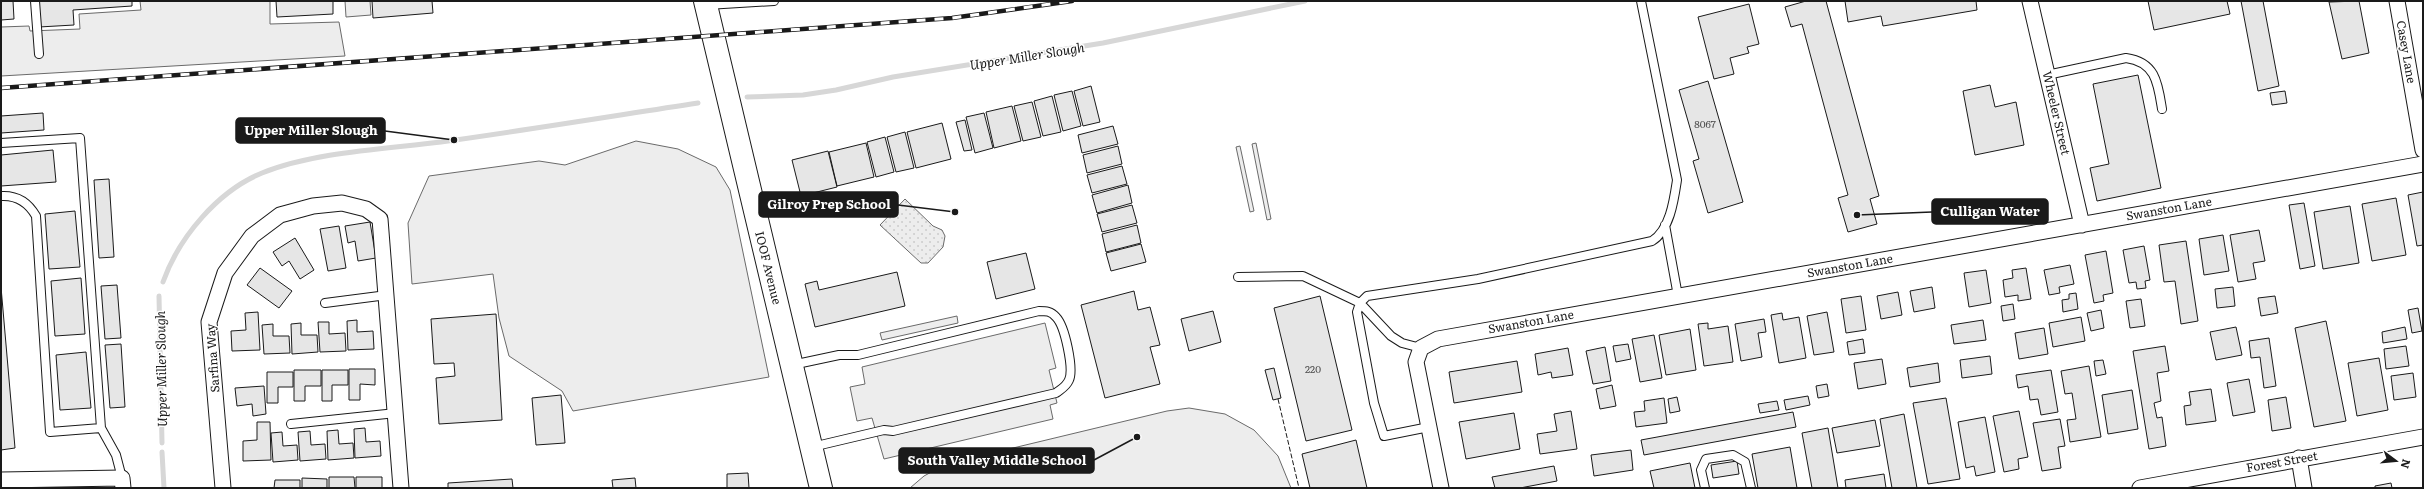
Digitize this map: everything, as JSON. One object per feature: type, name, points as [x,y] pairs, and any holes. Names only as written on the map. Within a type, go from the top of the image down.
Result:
[{"type":"street","name":"Wheeler Street","points":[[2030,1],[2082,224]]},
{"type":"street","name":"Casey Lane","points":[[2397,1],[2423,150]]},
{"type":"street","name":"IOOF Avenue","points":[[706,3],[821,488]]},
{"type":"street","name":"Swanston Lane","points":[[1421,348],[1438,339],[2423,164]]},
{"type":"street","name":"Sarfina Way","points":[[223,488],[209,322],[225,273],[252,236],[280,215],[312,206],[342,203],[366,209],[380,219],[387,295]]},
{"type":"street","points":[[387,295],[401,488]]},
{"type":"street","points":[[1421,348],[1416,362],[1441,488]]},
{"type":"street","name":"Forest Street","points":[[2140,488],[2299,458],[2423,437]]},
{"type":"street","points":[[2299,458],[2304,488]]},
{"type":"street","points":[[1,480],[44,483],[122,483]]},
{"type":"lane","points":[[35,1],[39,54]]},
{"type":"lane","points":[[706,3],[774,1]]},
{"type":"lane","points":[[1429,427],[1384,436],[1374,403],[1358,312],[1360,303],[1367,296],[1478,278],[1652,242],[1658,238],[1665,225],[1674,203],[1677,180],[1641,1]]},
{"type":"lane","points":[[2047,75],[2126,58],[2136,59],[2156,76],[2162,109]]},
{"type":"lane","points":[[1,143],[80,138],[102,428],[116,454],[122,483]]},
{"type":"lane","points":[[1,196],[11,195],[29,204],[36,216],[50,432],[102,428]]},
{"type":"lane","points":[[1665,225],[1678,296]]},
{"type":"lane","points":[[1238,276],[1303,276],[1360,303],[1391,336],[1402,343],[1421,348]]},
{"type":"lane","points":[[325,303],[387,295]]},
{"type":"lane","points":[[791,365],[839,355],[858,355],[1039,311],[1049,311],[1056,316],[1062,325],[1071,368],[1069,380],[1064,388],[1056,393],[893,431],[884,430],[811,447]]},
{"type":"lane","points":[[291,424],[396,413]]},
{"type":"lane","points":[[1705,488],[1701,470],[1706,459],[1733,455],[1745,462],[1751,488]]},
{"type":"shaded area","points":[[140,1],[270,1],[270,24],[339,22],[345,56],[1,76],[1,27],[29,26],[30,31],[80,29],[79,14],[141,10]]},
{"type":"shaded area","points":[[345,1],[370,1],[371,15],[346,17]]},
{"type":"shaded area","points":[[636,141],[678,149],[716,167],[730,190],[769,377],[573,411],[562,391],[509,356],[499,318],[493,274],[412,284],[408,223],[429,176],[539,161],[565,165]]},
{"type":"shaded area","points":[[1256,143],[1271,219],[1267,220],[1252,144]]},
{"type":"shaded area","points":[[1240,146],[1254,211],[1250,212],[1236,147]]},
{"type":"shaded area","points":[[905,199],[933,226],[942,230],[945,236],[943,247],[928,263],[921,263],[880,225]]},
{"type":"shaded area","points":[[957,316],[958,323],[882,340],[880,333]]},
{"type":"shaded area","points":[[1045,323],[1056,368],[1049,370],[1057,403],[1050,405],[1053,419],[884,459],[872,418],[857,421],[850,387],[865,384],[862,367]]},
{"type":"shaded area","points":[[1189,408],[1225,414],[1254,430],[1278,456],[1291,488],[910,488],[924,476],[937,469],[959,461],[1167,411]]},
{"type":"building","points":[[1,1],[13,1],[14,19],[1,20]]},
{"type":"building","points":[[37,1],[132,1],[132,6],[73,10],[74,25],[39,27]]},
{"type":"building","points":[[276,1],[333,1],[333,14],[277,17]]},
{"type":"building","points":[[372,1],[432,1],[433,13],[373,18]]},
{"type":"building","points":[[1806,1],[1826,1],[1879,196],[1870,199],[1877,224],[1848,232],[1838,198],[1848,195],[1802,24],[1791,27],[1785,7]]},
{"type":"building","points":[[1845,1],[1976,1],[1977,10],[1883,26],[1881,16],[1848,22]]},
{"type":"building","points":[[2148,1],[2227,1],[2230,14],[2154,30]]},
{"type":"building","points":[[2241,1],[2263,1],[2279,86],[2258,91]]},
{"type":"building","points":[[2359,1],[2369,53],[2342,59],[2329,2]]},
{"type":"building","points":[[1749,4],[1759,44],[1747,47],[1749,53],[1730,58],[1734,74],[1714,79],[1698,17]]},
{"type":"building","points":[[2138,75],[2161,188],[2097,201],[2090,168],[2109,164],[2093,84]]},
{"type":"building","points":[[1708,81],[1743,202],[1708,213],[1693,161],[1699,159],[1679,90]]},
{"type":"building","points":[[1990,85],[1995,107],[2016,102],[2024,145],[1975,155],[1963,91]]},
{"type":"building","points":[[1091,86],[1100,122],[1083,126],[1074,91]]},
{"type":"building","points":[[1072,91],[1081,126],[1063,131],[1054,95]]},
{"type":"building","points":[[2285,91],[2287,103],[2272,105],[2270,93]]},
{"type":"building","points":[[1052,96],[1061,132],[1043,136],[1034,101]]},
{"type":"building","points":[[1032,102],[1041,137],[1023,141],[1014,106]]},
{"type":"building","points":[[1012,106],[1021,141],[994,148],[986,112]]},
{"type":"building","points":[[43,113],[44,130],[1,133],[1,116]]},
{"type":"building","points":[[984,113],[993,148],[975,153],[966,117]]},
{"type":"building","points":[[965,120],[972,150],[964,151],[956,122]]},
{"type":"building","points":[[942,123],[951,159],[916,168],[907,132]]},
{"type":"building","points":[[1113,126],[1118,144],[1082,153],[1078,135]]},
{"type":"building","points":[[905,132],[914,168],[896,172],[887,137]]},
{"type":"building","points":[[885,137],[894,172],[876,177],[867,142]]},
{"type":"building","points":[[866,143],[874,177],[837,186],[829,152]]},
{"type":"building","points":[[1118,146],[1122,164],[1087,173],[1083,155]]},
{"type":"building","points":[[53,150],[56,182],[1,186],[1,155]]},
{"type":"building","points":[[828,151],[837,187],[801,196],[792,160]]},
{"type":"building","points":[[1122,166],[1127,184],[1092,193],[1087,175]]},
{"type":"building","points":[[109,179],[114,257],[99,258],[94,180]]},
{"type":"building","points":[[1128,185],[1132,203],[1097,213],[1092,195]]},
{"type":"building","points":[[2423,192],[2423,245],[2417,246],[2408,195]]},
{"type":"building","points":[[2396,198],[2406,255],[2372,261],[2362,204]]},
{"type":"building","points":[[2304,203],[2315,266],[2300,269],[2289,205]]},
{"type":"building","points":[[1132,205],[1137,223],[1102,232],[1097,214]]},
{"type":"building","points":[[2350,206],[2359,263],[2323,269],[2314,212]]},
{"type":"building","points":[[75,211],[80,267],[49,269],[45,214]]},
{"type":"building","points":[[370,222],[376,258],[358,261],[355,241],[348,243],[345,226]]},
{"type":"building","points":[[1137,225],[1141,243],[1106,252],[1102,234]]},
{"type":"building","points":[[339,226],[346,268],[328,271],[320,229]]},
{"type":"building","points":[[2259,230],[2265,261],[2253,263],[2256,279],[2238,282],[2230,235]]},
{"type":"building","points":[[2223,235],[2229,271],[2204,275],[2199,239]]},
{"type":"building","points":[[295,238],[314,270],[300,279],[289,261],[282,266],[273,252]]},
{"type":"building","points":[[2186,241],[2198,321],[2181,324],[2175,281],[2164,282],[2159,245]]},
{"type":"building","points":[[1141,244],[1146,262],[1111,271],[1106,253]]},
{"type":"building","points":[[2144,246],[2150,280],[2145,281],[2146,288],[2137,289],[2136,282],[2129,283],[2123,250]]},
{"type":"building","points":[[2106,251],[2113,293],[2103,295],[2104,301],[2094,303],[2085,255]]},
{"type":"building","points":[[1026,253],[1035,289],[996,299],[987,262]]},
{"type":"building","points":[[2070,265],[2074,284],[2059,287],[2060,293],[2049,295],[2044,270]]},
{"type":"building","points":[[260,268],[292,291],[279,308],[247,285]]},
{"type":"building","points":[[2026,268],[2031,299],[2018,301],[2018,295],[2005,297],[2003,280],[2013,278],[2012,270]]},
{"type":"building","points":[[1986,270],[1991,303],[1969,307],[1964,273]]},
{"type":"building","points":[[897,272],[905,306],[815,327],[805,284],[817,281],[819,290]]},
{"type":"building","points":[[81,278],[85,334],[55,336],[51,281]]},
{"type":"building","points":[[117,285],[121,338],[105,339],[101,286]]},
{"type":"building","points":[[1,287],[15,448],[1,450]]},
{"type":"building","points":[[1932,287],[1935,308],[1914,312],[1910,291]]},
{"type":"building","points":[[2233,287],[2235,306],[2217,308],[2215,289]]},
{"type":"building","points":[[1134,291],[1138,310],[1150,307],[1160,345],[1150,347],[1160,384],[1105,398],[1081,305]]},
{"type":"building","points":[[1898,292],[1902,315],[1881,319],[1877,296]]},
{"type":"building","points":[[2076,293],[2078,309],[2063,312],[2062,300],[2069,299],[2069,294]]},
{"type":"building","points":[[1320,296],[1352,430],[1306,441],[1274,308]]},
{"type":"building","points":[[1861,296],[1866,330],[1846,333],[1841,299]]},
{"type":"building","points":[[2275,296],[2278,313],[2261,316],[2258,298]]},
{"type":"building","points":[[2141,299],[2145,326],[2130,328],[2126,301]]},
{"type":"building","points":[[2013,304],[2015,319],[2003,321],[2001,306]]},
{"type":"building","points":[[2418,308],[2422,331],[2412,333],[2408,310]]},
{"type":"building","points":[[2101,310],[2104,328],[2091,331],[2087,313]]},
{"type":"building","points":[[1213,311],[1221,342],[1189,351],[1181,319]]},
{"type":"building","points":[[258,312],[260,350],[232,351],[231,331],[246,330],[245,313]]},
{"type":"building","points":[[1827,312],[1834,352],[1814,355],[1807,316]]},
{"type":"building","points":[[1782,313],[1783,320],[1799,317],[1806,358],[1779,363],[1771,315]]},
{"type":"building","points":[[496,314],[502,420],[439,424],[436,378],[455,376],[454,363],[434,364],[431,319]]},
{"type":"building","points":[[2081,317],[2085,341],[2053,347],[2049,323]]},
{"type":"building","points":[[1764,319],[1766,332],[1758,333],[1762,357],[1741,361],[1735,324]]},
{"type":"building","points":[[357,320],[357,332],[373,331],[374,349],[348,350],[347,321]]},
{"type":"building","points":[[1983,320],[1986,340],[1954,344],[1951,325]]},
{"type":"building","points":[[2326,321],[2346,421],[2314,427],[2295,328]]},
{"type":"building","points":[[318,322],[329,322],[329,334],[345,333],[346,351],[320,352]]},
{"type":"building","points":[[301,323],[301,335],[317,335],[318,352],[292,354],[291,324]]},
{"type":"building","points":[[1708,323],[1708,329],[1728,326],[1733,362],[1704,366],[1698,324]]},
{"type":"building","points":[[273,324],[273,336],[289,336],[290,353],[264,354],[262,325]]},
{"type":"building","points":[[2236,327],[2242,355],[2216,360],[2210,332]]},
{"type":"building","points":[[2405,327],[2407,339],[2383,343],[2382,332]]},
{"type":"building","points":[[2044,328],[2048,354],[2019,359],[2015,333]]},
{"type":"building","points":[[1690,329],[1696,370],[1666,375],[1659,335]]},
{"type":"building","points":[[1654,335],[1662,378],[1640,382],[1632,339]]},
{"type":"building","points":[[2269,338],[2276,386],[2264,388],[2260,357],[2251,358],[2249,341]]},
{"type":"building","points":[[1863,339],[1865,353],[1849,355],[1847,342]]},
{"type":"building","points":[[121,344],[125,407],[110,408],[105,345]]},
{"type":"building","points":[[1628,344],[1631,359],[1616,362],[1613,346]]},
{"type":"building","points":[[2165,346],[2169,371],[2157,373],[2161,401],[2154,403],[2157,418],[2162,417],[2166,446],[2149,449],[2133,351]]},
{"type":"building","points":[[2406,346],[2409,366],[2386,369],[2384,349]]},
{"type":"building","points":[[1605,347],[1611,381],[1593,384],[1586,351]]},
{"type":"building","points":[[1568,348],[1573,375],[1552,378],[1551,372],[1538,375],[1535,354]]},
{"type":"building","points":[[86,352],[91,408],[60,410],[56,355]]},
{"type":"building","points":[[1990,356],[1992,374],[1962,378],[1960,360]]},
{"type":"building","points":[[2379,358],[2388,410],[2357,416],[2348,363]]},
{"type":"building","points":[[1882,359],[1886,384],[1858,389],[1854,363]]},
{"type":"building","points":[[2103,360],[2106,374],[2096,376],[2094,361]]},
{"type":"building","points":[[1517,361],[1522,392],[1454,403],[1449,372]]},
{"type":"building","points":[[1938,363],[1940,382],[1910,387],[1907,368]]},
{"type":"building","points":[[2089,366],[2101,437],[2070,442],[2067,420],[2076,419],[2072,393],[2065,394],[2061,371]]},
{"type":"building","points":[[1274,368],[1281,398],[1273,400],[1265,370]]},
{"type":"building","points":[[349,369],[375,369],[375,385],[360,384],[360,400],[349,400]]},
{"type":"building","points":[[294,370],[321,370],[321,386],[305,386],[305,401],[294,401]]},
{"type":"building","points":[[322,370],[348,370],[348,385],[332,385],[332,401],[322,401]]},
{"type":"building","points":[[2051,370],[2058,412],[2041,415],[2038,399],[2030,400],[2028,386],[2018,388],[2016,375]]},
{"type":"building","points":[[267,372],[293,372],[293,387],[278,387],[278,403],[267,403]]},
{"type":"building","points":[[2413,373],[2416,397],[2394,400],[2391,376]]},
{"type":"building","points":[[2249,379],[2255,412],[2233,416],[2227,383]]},
{"type":"building","points":[[1827,384],[1829,396],[1818,398],[1816,386]]},
{"type":"building","points":[[1612,385],[1616,406],[1600,409],[1596,389]]},
{"type":"building","points":[[264,386],[266,414],[253,416],[252,404],[237,406],[235,388]]},
{"type":"building","points":[[2211,389],[2216,421],[2186,425],[2184,406],[2191,405],[2189,392]]},
{"type":"building","points":[[2132,390],[2138,429],[2108,434],[2102,395]]},
{"type":"building","points":[[561,395],[565,443],[536,445],[532,398]]},
{"type":"building","points":[[1808,396],[1810,405],[1786,410],[1784,400]]},
{"type":"building","points":[[1677,397],[1680,411],[1670,413],[1668,399]]},
{"type":"building","points":[[2286,397],[2291,428],[2272,431],[2268,400]]},
{"type":"building","points":[[1664,398],[1667,423],[1636,427],[1634,412],[1645,411],[1644,401]]},
{"type":"building","points":[[1946,398],[1960,479],[1928,484],[1913,403]]},
{"type":"building","points":[[1777,401],[1779,410],[1760,413],[1758,404]]},
{"type":"building","points":[[1571,411],[1577,449],[1540,454],[1537,434],[1557,431],[1554,414]]},
{"type":"building","points":[[2019,411],[2028,457],[2018,459],[2019,469],[2004,472],[1993,416]]},
{"type":"building","points":[[1793,412],[1796,427],[1644,455],[1641,440]]},
{"type":"building","points":[[1514,413],[1520,449],[1466,459],[1459,422]]},
{"type":"building","points":[[1904,414],[1917,488],[1892,488],[1880,419]]},
{"type":"building","points":[[1985,417],[1995,472],[1976,476],[1974,466],[1966,468],[1958,422]]},
{"type":"building","points":[[2060,419],[2065,446],[2058,447],[2061,468],[2042,471],[2033,423]]},
{"type":"building","points":[[1875,420],[1880,446],[1837,453],[1832,428]]},
{"type":"building","points":[[257,422],[270,422],[271,460],[243,461],[243,441],[257,440]]},
{"type":"building","points":[[365,428],[366,442],[380,441],[381,456],[355,458],[354,429]]},
{"type":"building","points":[[1828,428],[1838,488],[1812,488],[1802,433]]},
{"type":"building","points":[[338,430],[339,444],[353,443],[354,458],[328,460],[327,431]]},
{"type":"building","points":[[310,431],[311,445],[325,444],[326,459],[300,461],[298,432]]},
{"type":"building","points":[[282,432],[283,446],[297,445],[298,460],[273,462],[271,433]]},
{"type":"building","points":[[1356,440],[1367,488],[1310,488],[1302,454]]},
{"type":"building","points":[[1790,447],[1797,488],[1758,488],[1752,454]]},
{"type":"building","points":[[1631,450],[1633,470],[1594,476],[1591,455]]},
{"type":"building","points":[[1737,461],[1739,474],[1713,478],[1711,465]]},
{"type":"building","points":[[1690,463],[1695,488],[1654,488],[1650,471]]},
{"type":"building","points":[[1554,466],[1557,481],[1520,488],[1495,488],[1492,477]]},
{"type":"building","points":[[748,473],[749,488],[727,488],[727,474]]},
{"type":"building","points":[[1884,474],[1886,488],[1846,488],[1845,480]]},
{"type":"building","points":[[329,477],[354,477],[355,488],[329,488]]},
{"type":"building","points":[[356,477],[382,477],[382,488],[356,488]]},
{"type":"building","points":[[302,478],[327,479],[327,488],[302,488]]},
{"type":"building","points":[[635,478],[636,488],[613,488],[612,480]]},
{"type":"building","points":[[512,479],[513,488],[448,488],[448,483]]},
{"type":"building","points":[[275,480],[300,480],[300,488],[274,488]]},
{"type":"building","points":[[2391,483],[2392,488],[2375,488],[2375,486]]},
{"type":"waterway","name":"Upper Miller Slough","points":[[747,97],[803,95],[836,90],[893,77],[1103,43],[1305,1]]},
{"type":"waterway","name":"Upper Miller Slough","points":[[163,282],[179,249],[202,217],[230,191],[262,173],[282,166],[304,160],[350,152],[441,142],[698,103]]},
{"type":"waterway","name":"Upper Miller Slough","points":[[159,296],[162,443]]},
{"type":"waterway","name":"Upper Miller Slough","points":[[162,452],[164,488]]},
{"type":"railway","points":[[1,88],[952,18],[1072,1]]},
{"type":"fence","points":[[1278,399],[1299,488]]},
{"type":"place","name":"Upper Miller Slough","points":[[454,140]]},
{"type":"place","name":"Gilroy Prep School","points":[[955,212]]},
{"type":"place","name":"Culligan Water","points":[[1857,215]]},
{"type":"place","name":"South Valley Middle School","points":[[1137,437]]}]
